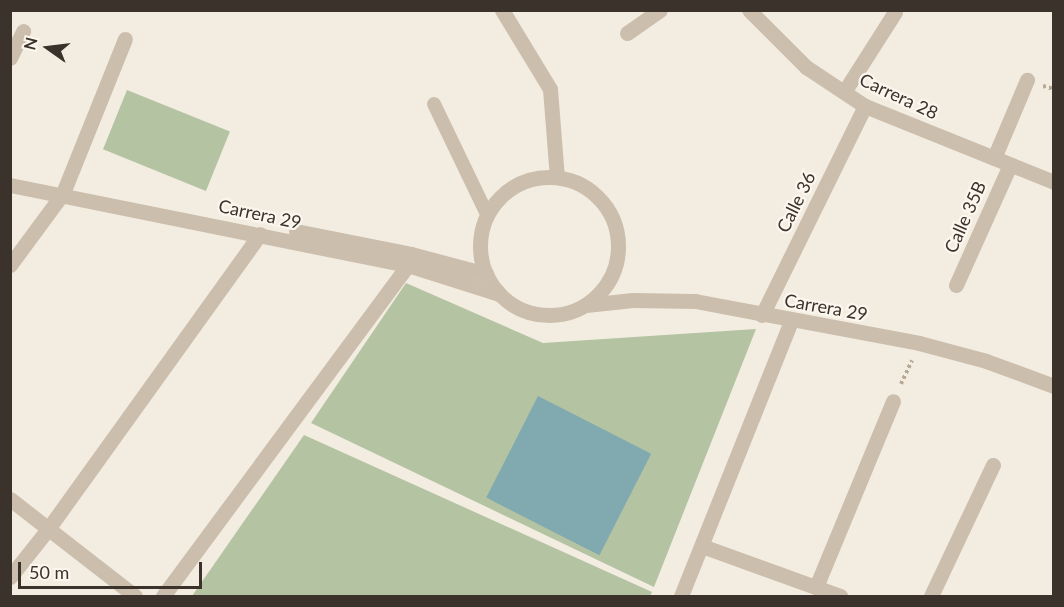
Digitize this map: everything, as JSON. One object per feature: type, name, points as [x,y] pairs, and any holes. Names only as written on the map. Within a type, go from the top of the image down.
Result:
[{"type":"street","points":[[502,10],[550,89],[557,177]]},
{"type":"street","points":[[627,33],[660,10]]},
{"type":"street","name":"Carrera 28","points":[[749,10],[806,67],[865,106],[1053,182]]},
{"type":"street","points":[[844,92],[895,12]]},
{"type":"street","points":[[10,58],[23,31]]},
{"type":"street","points":[[10,265],[65,189],[125,39]]},
{"type":"street","points":[[994,158],[1027,80]]},
{"type":"street","name":"Calle 36","points":[[762,315],[865,106]]},
{"type":"street","name":"Calle 35B","points":[[956,285],[1010,165]]},
{"type":"street","name":"Carrera 29","points":[[10,174],[260,234],[408,264],[499,294]]},
{"type":"street","points":[[557,177],[580,184],[600,199],[613,219],[619,243],[615,268],[604,289],[586,306],[564,314],[540,316],[518,309],[499,294],[486,274],[480,250],[483,226],[488,216],[494,205],[511,188],[533,179],[557,177]]},
{"type":"street","name":"Carrera 29","points":[[10,185],[65,189],[400,252],[486,274]]},
{"type":"street","points":[[10,577],[48,530],[260,234]]},
{"type":"street","points":[[163,597],[408,264]]},
{"type":"street","name":"Carrera 29","points":[[586,306],[633,300],[677,300],[919,343],[986,361],[1053,386]]},
{"type":"street","points":[[681,597],[791,321]]},
{"type":"street","points":[[816,587],[893,401]]},
{"type":"street","points":[[931,597],[993,465]]},
{"type":"street","points":[[10,499],[135,597]]},
{"type":"street","points":[[702,546],[840,597]]},
{"type":"lane","points":[[434,104],[488,216]]},
{"type":"path","points":[[893,401],[919,343]]},
{"type":"green space","points":[[127,90],[230,132],[206,191],[103,149]]},
{"type":"green space","points":[[406,283],[543,343],[756,329],[654,587],[311,423]]},
{"type":"green space","points":[[304,435],[652,592],[650,596],[192,596]]},
{"type":"water","points":[[538,396],[651,454],[599,555],[486,498]]}]
